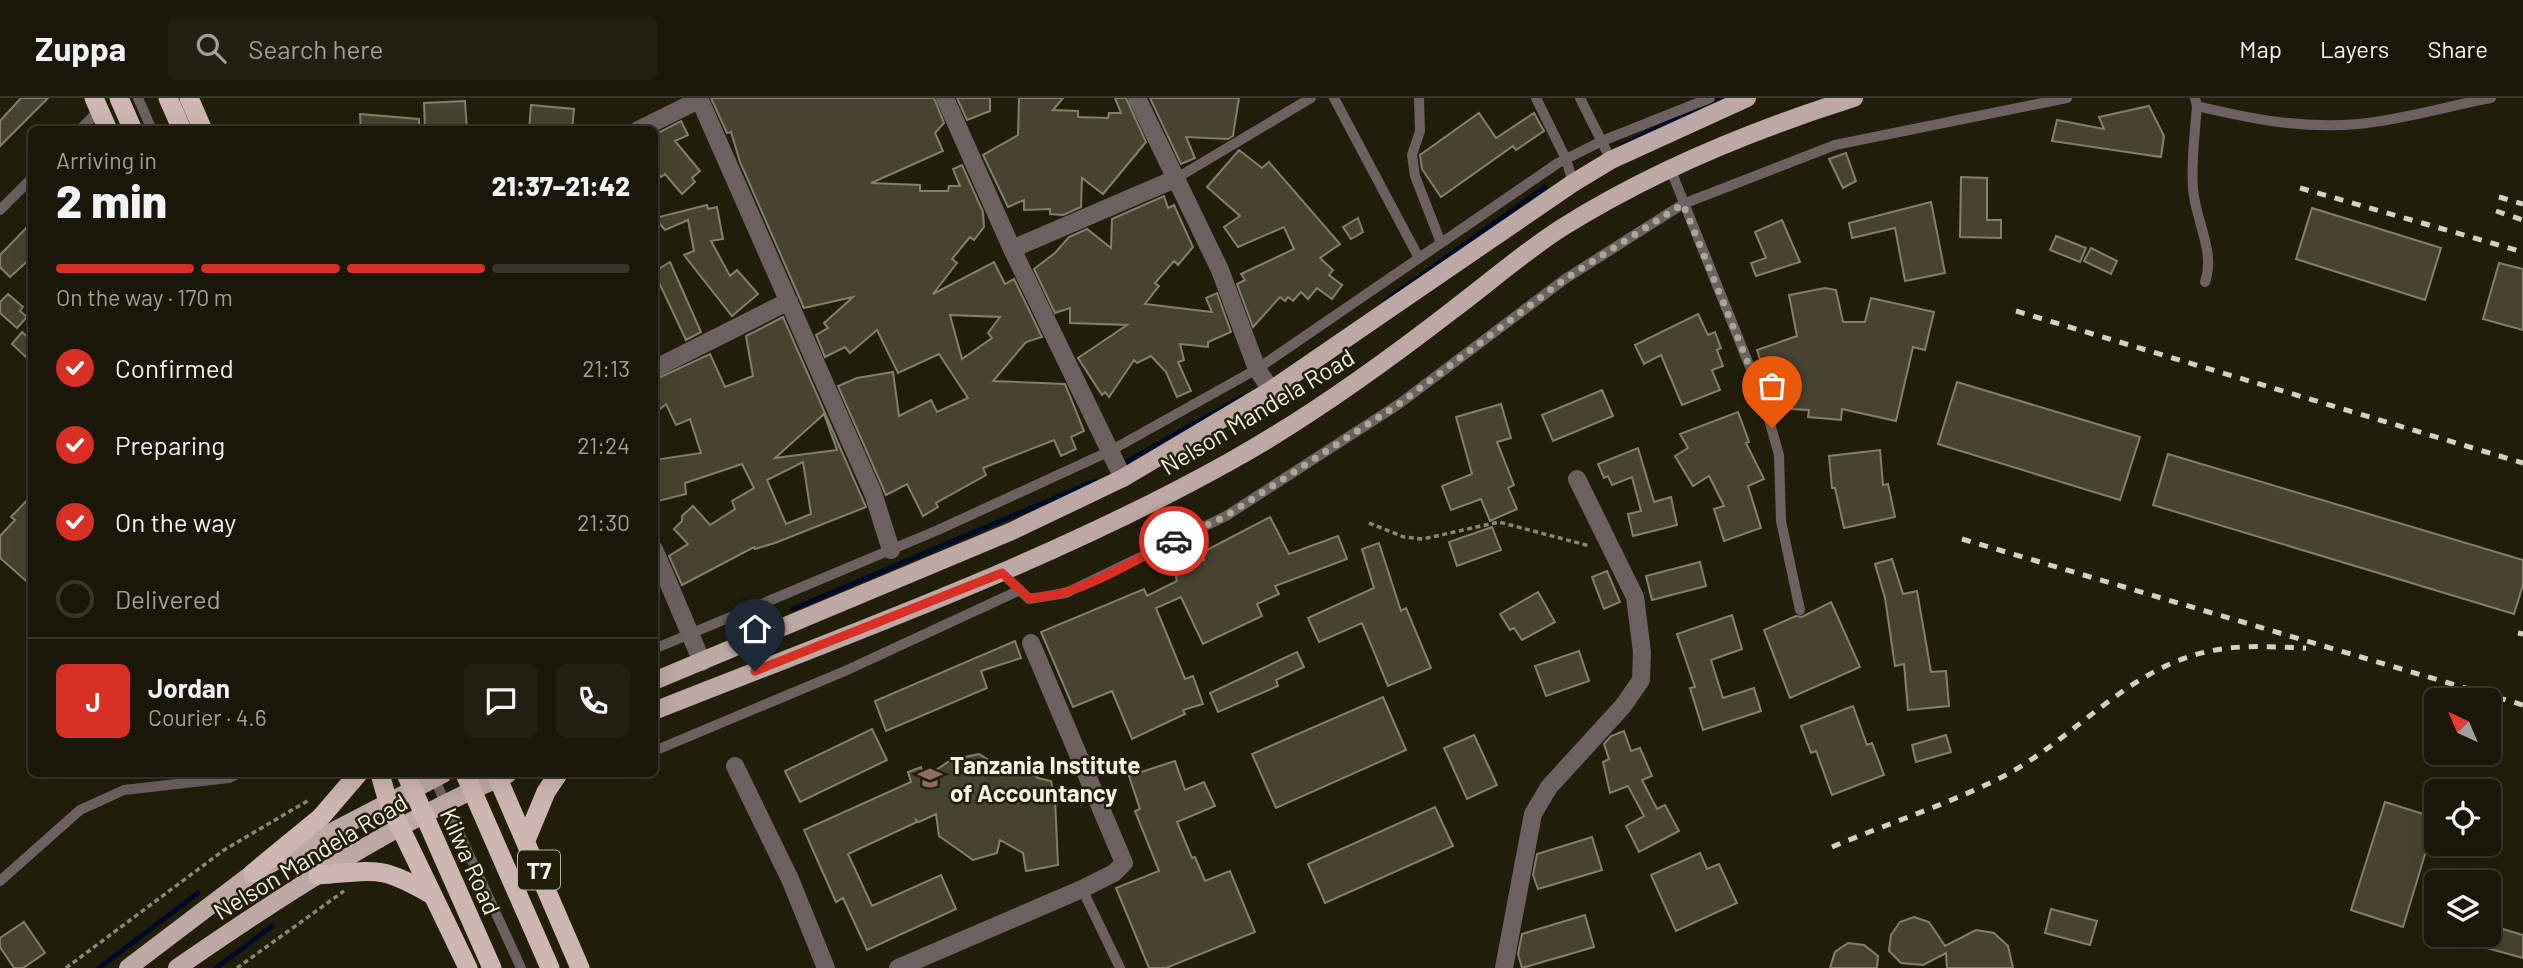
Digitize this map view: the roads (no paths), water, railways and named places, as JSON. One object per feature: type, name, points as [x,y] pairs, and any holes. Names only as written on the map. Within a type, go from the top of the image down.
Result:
[{"type":"highway","points":[[119,98],[131,126]]},
{"type":"highway","points":[[168,98],[180,126]]},
{"type":"highway","points":[[189,98],[201,126]]},
{"type":"highway","points":[[97,104],[106,126]]},
{"type":"highway","points":[[253,873],[321,817],[355,777]]},
{"type":"highway","points":[[381,777],[388,802],[468,968]]},
{"type":"highway","name":"Kilwa Road","points":[[407,777],[492,968]]},
{"type":"highway","name":"Kilwa Road","points":[[466,777],[551,968]]},
{"type":"highway","name":"T7","points":[[502,777],[580,968]]},
{"type":"highway","points":[[526,840],[546,792],[556,777]]},
{"type":"highway","points":[[318,875],[374,869],[397,875],[432,895]]},
{"type":"main road","name":"Nelson Mandela Road","points":[[658,679],[1012,531],[1123,478],[1271,390],[1573,183],[1611,160],[1747,98]]},
{"type":"main road","name":"Nelson Mandela Road","points":[[658,709],[1002,573],[1130,513],[1231,461],[1397,353],[1560,229],[1670,169],[1791,118],[1854,98]]},
{"type":"main road","name":"Nelson Mandela Road","points":[[128,968],[253,873],[432,777]]},
{"type":"main road","name":"Nelson Mandela Road","points":[[177,968],[318,875],[497,777]]},
{"type":"street","points":[[946,98],[1012,249],[1123,478]]},
{"type":"street","points":[[1137,98],[1220,270],[1257,369],[1271,390]]},
{"type":"street","points":[[646,126],[699,99],[873,493],[891,550]]},
{"type":"street","points":[[1012,249],[1175,179]]},
{"type":"street","points":[[658,367],[789,301]]},
{"type":"street","points":[[1504,968],[1533,814],[1549,788],[1622,706],[1641,680],[1642,652],[1635,597],[1577,479]]},
{"type":"street","points":[[658,558],[702,662]]},
{"type":"street","points":[[898,968],[1082,890],[1114,873],[1124,863],[1031,643]]},
{"type":"street","points":[[735,766],[790,879],[826,968]]},
{"type":"lane","points":[[138,98],[150,126]]},
{"type":"lane","points":[[1175,179],[1311,98]]},
{"type":"lane","points":[[1334,98],[1419,258]]},
{"type":"lane","points":[[1419,98],[1420,131],[1412,155],[1415,176],[1440,243]]},
{"type":"lane","points":[[1536,98],[1566,159],[1573,183]]},
{"type":"lane","points":[[1580,98],[1611,160]]},
{"type":"lane","points":[[658,647],[891,550],[1110,451],[1257,369],[1566,159],[1602,141],[1710,98]]},
{"type":"lane","points":[[1002,573],[1029,598],[1066,593],[1226,516],[1399,404],[1565,279],[1683,204],[1835,145],[2067,98]]},
{"type":"lane","points":[[2205,282],[2211,265],[2199,226],[2192,172],[2196,102],[2261,122],[2310,125],[2360,124],[2491,98]]},
{"type":"lane","points":[[83,126],[97,104]]},
{"type":"lane","points":[[1670,169],[1768,415],[1779,455],[1781,521],[1800,610]]},
{"type":"lane","points":[[0,210],[28,182]]},
{"type":"lane","points":[[658,749],[845,671],[1020,590]]},
{"type":"lane","points":[[0,880],[80,810],[124,790],[231,777]]},
{"type":"lane","points":[[437,777],[445,805],[521,968]]},
{"type":"lane","points":[[1082,890],[1119,968]]},
{"type":"waterway","points":[[1709,102],[1721,98]]},
{"type":"waterway","points":[[1621,146],[1697,108]]},
{"type":"waterway","points":[[1385,301],[1545,187]]},
{"type":"waterway","points":[[1119,466],[1242,397]]},
{"type":"waterway","points":[[793,609],[1095,481]]},
{"type":"waterway","points":[[99,968],[198,893]]},
{"type":"waterway","points":[[216,968],[272,926]]},
{"type":"railway","points":[[2300,188],[2523,252]]},
{"type":"railway","points":[[2499,197],[2523,204]]},
{"type":"railway","points":[[2496,211],[2523,220]]},
{"type":"railway","points":[[2016,311],[2523,463]]},
{"type":"railway","points":[[1962,539],[2523,705]]},
{"type":"railway","points":[[2518,633],[2523,634]]},
{"type":"railway","points":[[1832,847],[2004,776],[2054,744],[2125,689],[2177,661],[2230,648],[2306,648]]},
{"type":"place","name":"Tanzania Institute of Accountancy","points":[[930,778]]}]
